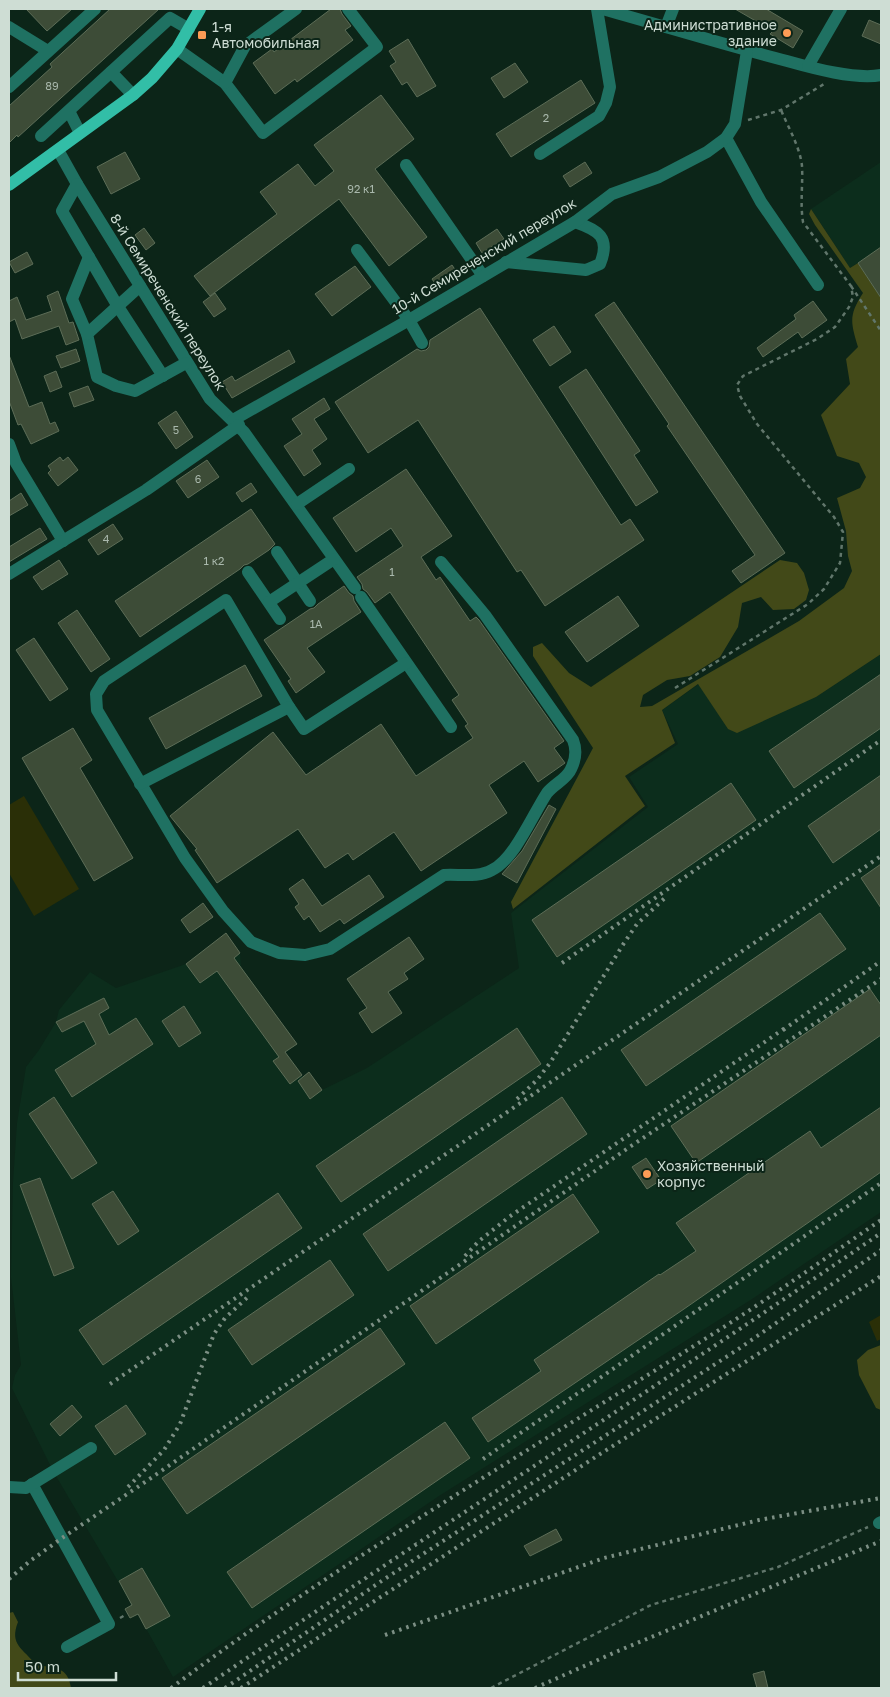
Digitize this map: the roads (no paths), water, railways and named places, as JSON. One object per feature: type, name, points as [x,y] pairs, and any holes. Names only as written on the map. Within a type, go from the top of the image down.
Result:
[{"type":"main road","points":[[9,185],[133,95],[152,78],[177,49],[200,9]]},
{"type":"street","points":[[9,87],[95,9]]},
{"type":"street","points":[[225,84],[245,46],[296,9]]},
{"type":"street","points":[[177,49],[225,84],[263,133],[377,47],[348,9]]},
{"type":"street","points":[[540,154],[599,116],[606,103],[610,87],[597,9]]},
{"type":"street","points":[[602,9],[747,51],[808,66],[839,73],[878,76]]},
{"type":"street","points":[[666,27],[673,9]]},
{"type":"street","points":[[808,66],[841,9]]},
{"type":"street","points":[[41,136],[170,18],[189,29]]},
{"type":"street","points":[[9,27],[48,51]]},
{"type":"street","name":"10-й Семиреченский переулок","points":[[9,574],[146,490],[236,422],[575,222],[612,194],[659,177],[707,152],[726,138],[735,124],[747,51]]},
{"type":"street","points":[[112,72],[133,95]]},
{"type":"street","points":[[70,111],[80,133]]},
{"type":"street","points":[[726,138],[761,202],[818,285]]},
{"type":"street","name":"8-й Семиреченский переулок","points":[[58,150],[186,363],[210,399],[218,409],[236,422],[297,504],[451,727]]},
{"type":"street","points":[[406,165],[483,276]]},
{"type":"street","points":[[77,184],[62,211],[117,305],[163,376]]},
{"type":"street","points":[[506,262],[586,270],[600,264],[605,252],[602,237],[592,228],[575,222]]},
{"type":"street","points":[[357,250],[409,320],[422,343]]},
{"type":"street","points":[[90,258],[72,300],[87,334],[97,377],[116,386],[135,391],[186,363]]},
{"type":"street","points":[[87,334],[140,286]]},
{"type":"street","points":[[9,444],[16,463],[63,541]]},
{"type":"street","points":[[297,504],[349,469]]},
{"type":"street","points":[[277,552],[310,601]]},
{"type":"street","points":[[269,602],[334,558]]},
{"type":"street","points":[[406,663],[304,729],[226,600],[104,681],[96,694],[97,710],[185,858],[223,911],[251,942],[279,953],[306,954],[330,949],[444,875],[465,874],[477,876],[494,870],[510,855],[548,792],[570,771],[576,756],[576,747],[573,740],[485,615],[441,562]]},
{"type":"street","points":[[248,572],[280,619]]},
{"type":"street","points":[[140,784],[289,707]]},
{"type":"street","points":[[9,1487],[29,1486],[91,1448]]},
{"type":"street","points":[[29,1486],[110,1624],[66,1647]]},
{"type":"railway","points":[[562,963],[881,740]]},
{"type":"railway","points":[[110,1384],[881,856]]},
{"type":"railway","points":[[517,1099],[537,1080],[550,1063],[637,924],[666,897]]},
{"type":"railway","points":[[783,1030],[881,961]]},
{"type":"railway","points":[[9,1579],[62,1538],[634,1144],[881,979]]},
{"type":"railway","points":[[465,1256],[479,1241],[509,1217],[788,1026]]},
{"type":"railway","points":[[483,1459],[881,1183]]},
{"type":"railway","points":[[171,1688],[302,1595],[368,1551],[730,1323],[881,1220]]},
{"type":"railway","points":[[203,1688],[881,1233]]},
{"type":"railway","points":[[225,1688],[383,1580],[740,1348],[881,1250]]},
{"type":"railway","points":[[241,1688],[597,1456],[881,1276]]},
{"type":"railway","points":[[128,1487],[164,1450],[180,1424],[214,1334],[225,1318],[250,1295]]},
{"type":"railway","points":[[385,1635],[604,1558],[759,1520],[881,1498]]},
{"type":"railway","points":[[535,1688],[618,1651],[881,1541]]},
{"type":"place","name":"Административное здание","points":[[787,33]]},
{"type":"place","name":"1-я Автомобильная","points":[[202,35]]},
{"type":"place","name":"Хозяйственный корпус","points":[[647,1174]]}]
